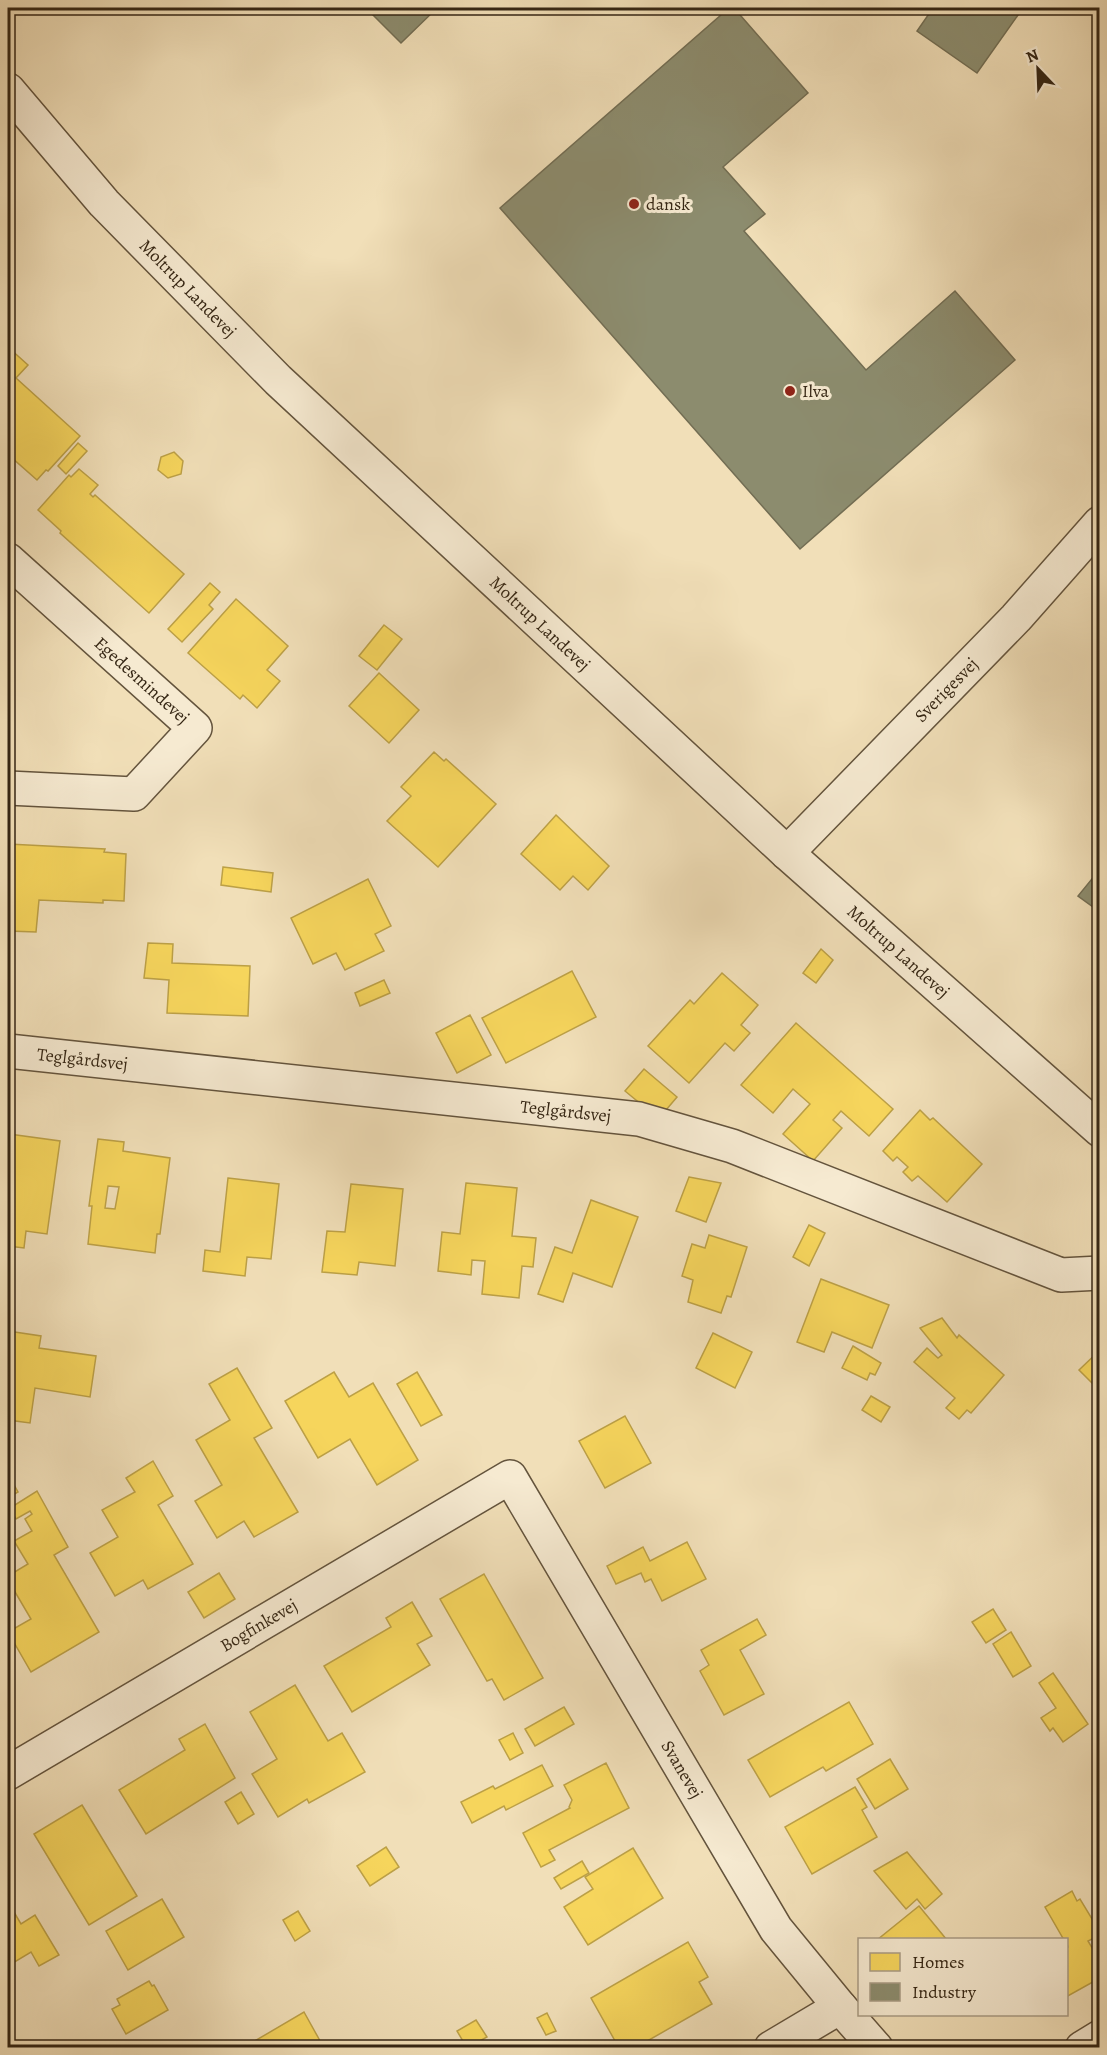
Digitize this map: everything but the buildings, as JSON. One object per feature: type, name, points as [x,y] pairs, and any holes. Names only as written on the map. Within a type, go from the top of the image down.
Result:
[{"type":"street","name":"Moltrup Landevej","points":[[8,90],[104,203],[278,380],[787,853],[1100,1130]]},
{"type":"street","name":"Sverigesvej","points":[[787,853],[1016,618],[1100,523]]},
{"type":"street","name":"Egedesmindevej","points":[[8,560],[195,728],[134,794],[8,788]]},
{"type":"street","name":"Teglgårdsvej","points":[[8,1051],[639,1119],[732,1146],[1061,1275],[1100,1273]]},
{"type":"street","name":"Bogfinkevej","points":[[8,1773],[510,1477]]},
{"type":"street","name":"Svanevej","points":[[510,1477],[776,1929],[876,2048]]},
{"type":"street","points":[[771,2048],[840,2007]]},
{"type":"street","points":[[1082,2048],[1100,2037]]},
{"type":"place","name":"dansk","points":[[634,204]]},
{"type":"place","name":"Ilva","points":[[790,391]]}]
